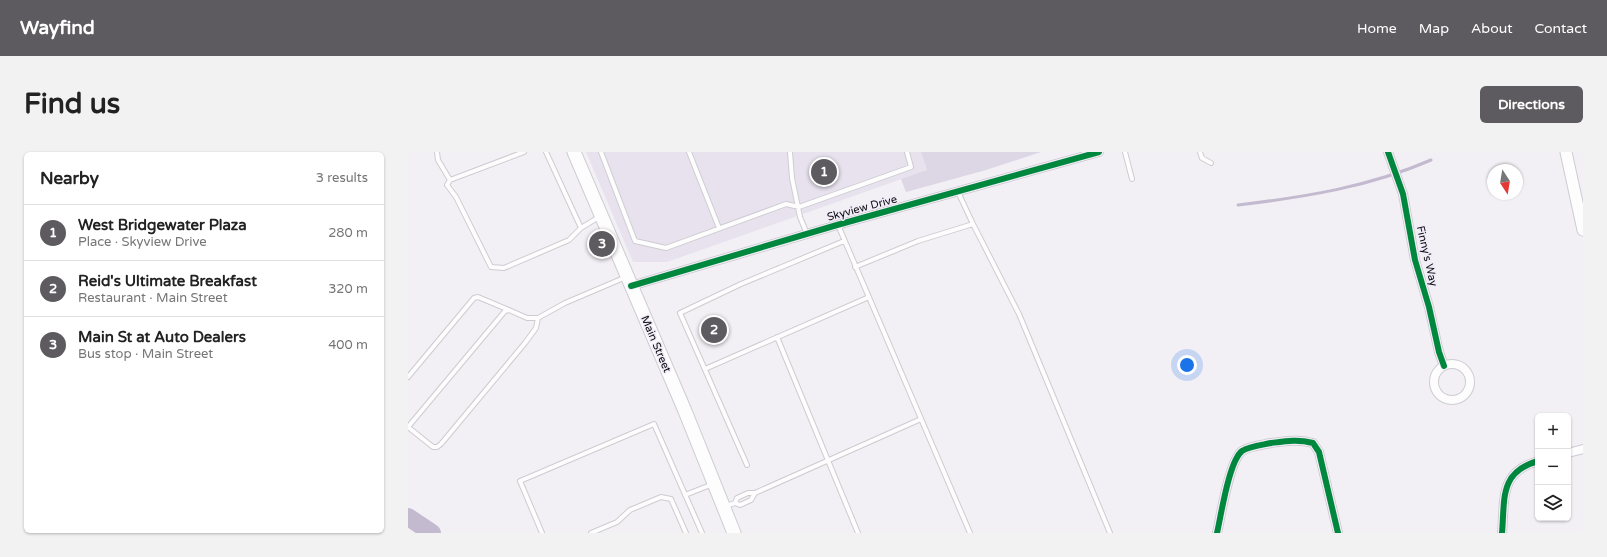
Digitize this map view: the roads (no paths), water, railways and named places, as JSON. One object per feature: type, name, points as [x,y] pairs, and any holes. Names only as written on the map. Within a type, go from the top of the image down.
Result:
[{"type":"main road","points":[[1566,152],[1583,230]]},
{"type":"main road","name":"Main Street","points":[[576,154],[714,484],[729,505],[734,533]]},
{"type":"street","name":"Skyview Drive","points":[[629,282],[1099,152]]},
{"type":"street","name":"Finny's Way","points":[[1388,152],[1400,183],[1406,206],[1415,260],[1444,366]]},
{"type":"street","points":[[1456,364],[1466,370],[1469,375],[1469,387],[1462,396],[1457,399],[1445,398],[1436,391],[1434,379],[1436,374],[1444,366],[1456,364]]},
{"type":"street","points":[[1217,533],[1230,472],[1235,460],[1241,452],[1252,447],[1293,439],[1314,443],[1319,452],[1338,533]]},
{"type":"street","points":[[1571,452],[1583,449]]},
{"type":"street","points":[[1502,533],[1505,501],[1509,481],[1518,470],[1535,462]]},
{"type":"lane","points":[[437,152],[438,160],[450,180]]},
{"type":"lane","points":[[524,152],[450,180],[446,185],[456,197],[491,267],[504,268],[570,240],[581,228],[601,216]]},
{"type":"lane","points":[[546,152],[581,228]]},
{"type":"lane","points":[[601,152],[635,241],[666,248],[786,204],[799,207],[911,167],[907,152]]},
{"type":"lane","points":[[689,152],[719,228]]},
{"type":"lane","points":[[790,152],[792,178],[807,234]]},
{"type":"lane","points":[[1125,152],[1132,179]]},
{"type":"lane","points":[[1200,152],[1202,158],[1211,162]]},
{"type":"lane","points":[[958,192],[1019,314],[1110,533]]},
{"type":"lane","points":[[837,224],[970,533]]},
{"type":"lane","points":[[855,267],[918,241],[973,224]]},
{"type":"lane","points":[[747,465],[680,313],[741,284],[844,241]]},
{"type":"lane","points":[[408,377],[474,298],[478,297],[527,318],[538,318],[565,303],[629,282]]},
{"type":"lane","points":[[705,369],[869,297]]},
{"type":"lane","points":[[509,310],[501,314],[408,426],[433,447],[437,447],[441,444],[525,343],[536,328],[538,318]]},
{"type":"lane","points":[[777,337],[858,533]]},
{"type":"lane","points":[[729,505],[737,498],[748,493],[755,493],[921,419]]},
{"type":"lane","points":[[542,533],[520,481],[654,424],[702,533]]},
{"type":"lane","points":[[685,495],[714,484]]},
{"type":"lane","points":[[729,505],[740,504],[751,500],[755,493]]},
{"type":"lane","points":[[591,533],[617,522],[630,510],[661,497],[671,499],[686,533]]},
{"type":"waterway","points":[[1238,205],[1336,190],[1384,177],[1431,160]]},
{"type":"waterway","points":[[408,517],[432,533]]},
{"type":"place","name":"West Bridgewater Plaza","points":[[824,172]]},
{"type":"place","name":"Main St at Auto Dealers","points":[[602,244]]},
{"type":"place","name":"Reid's Ultimate Breakfast","points":[[714,330]]}]
